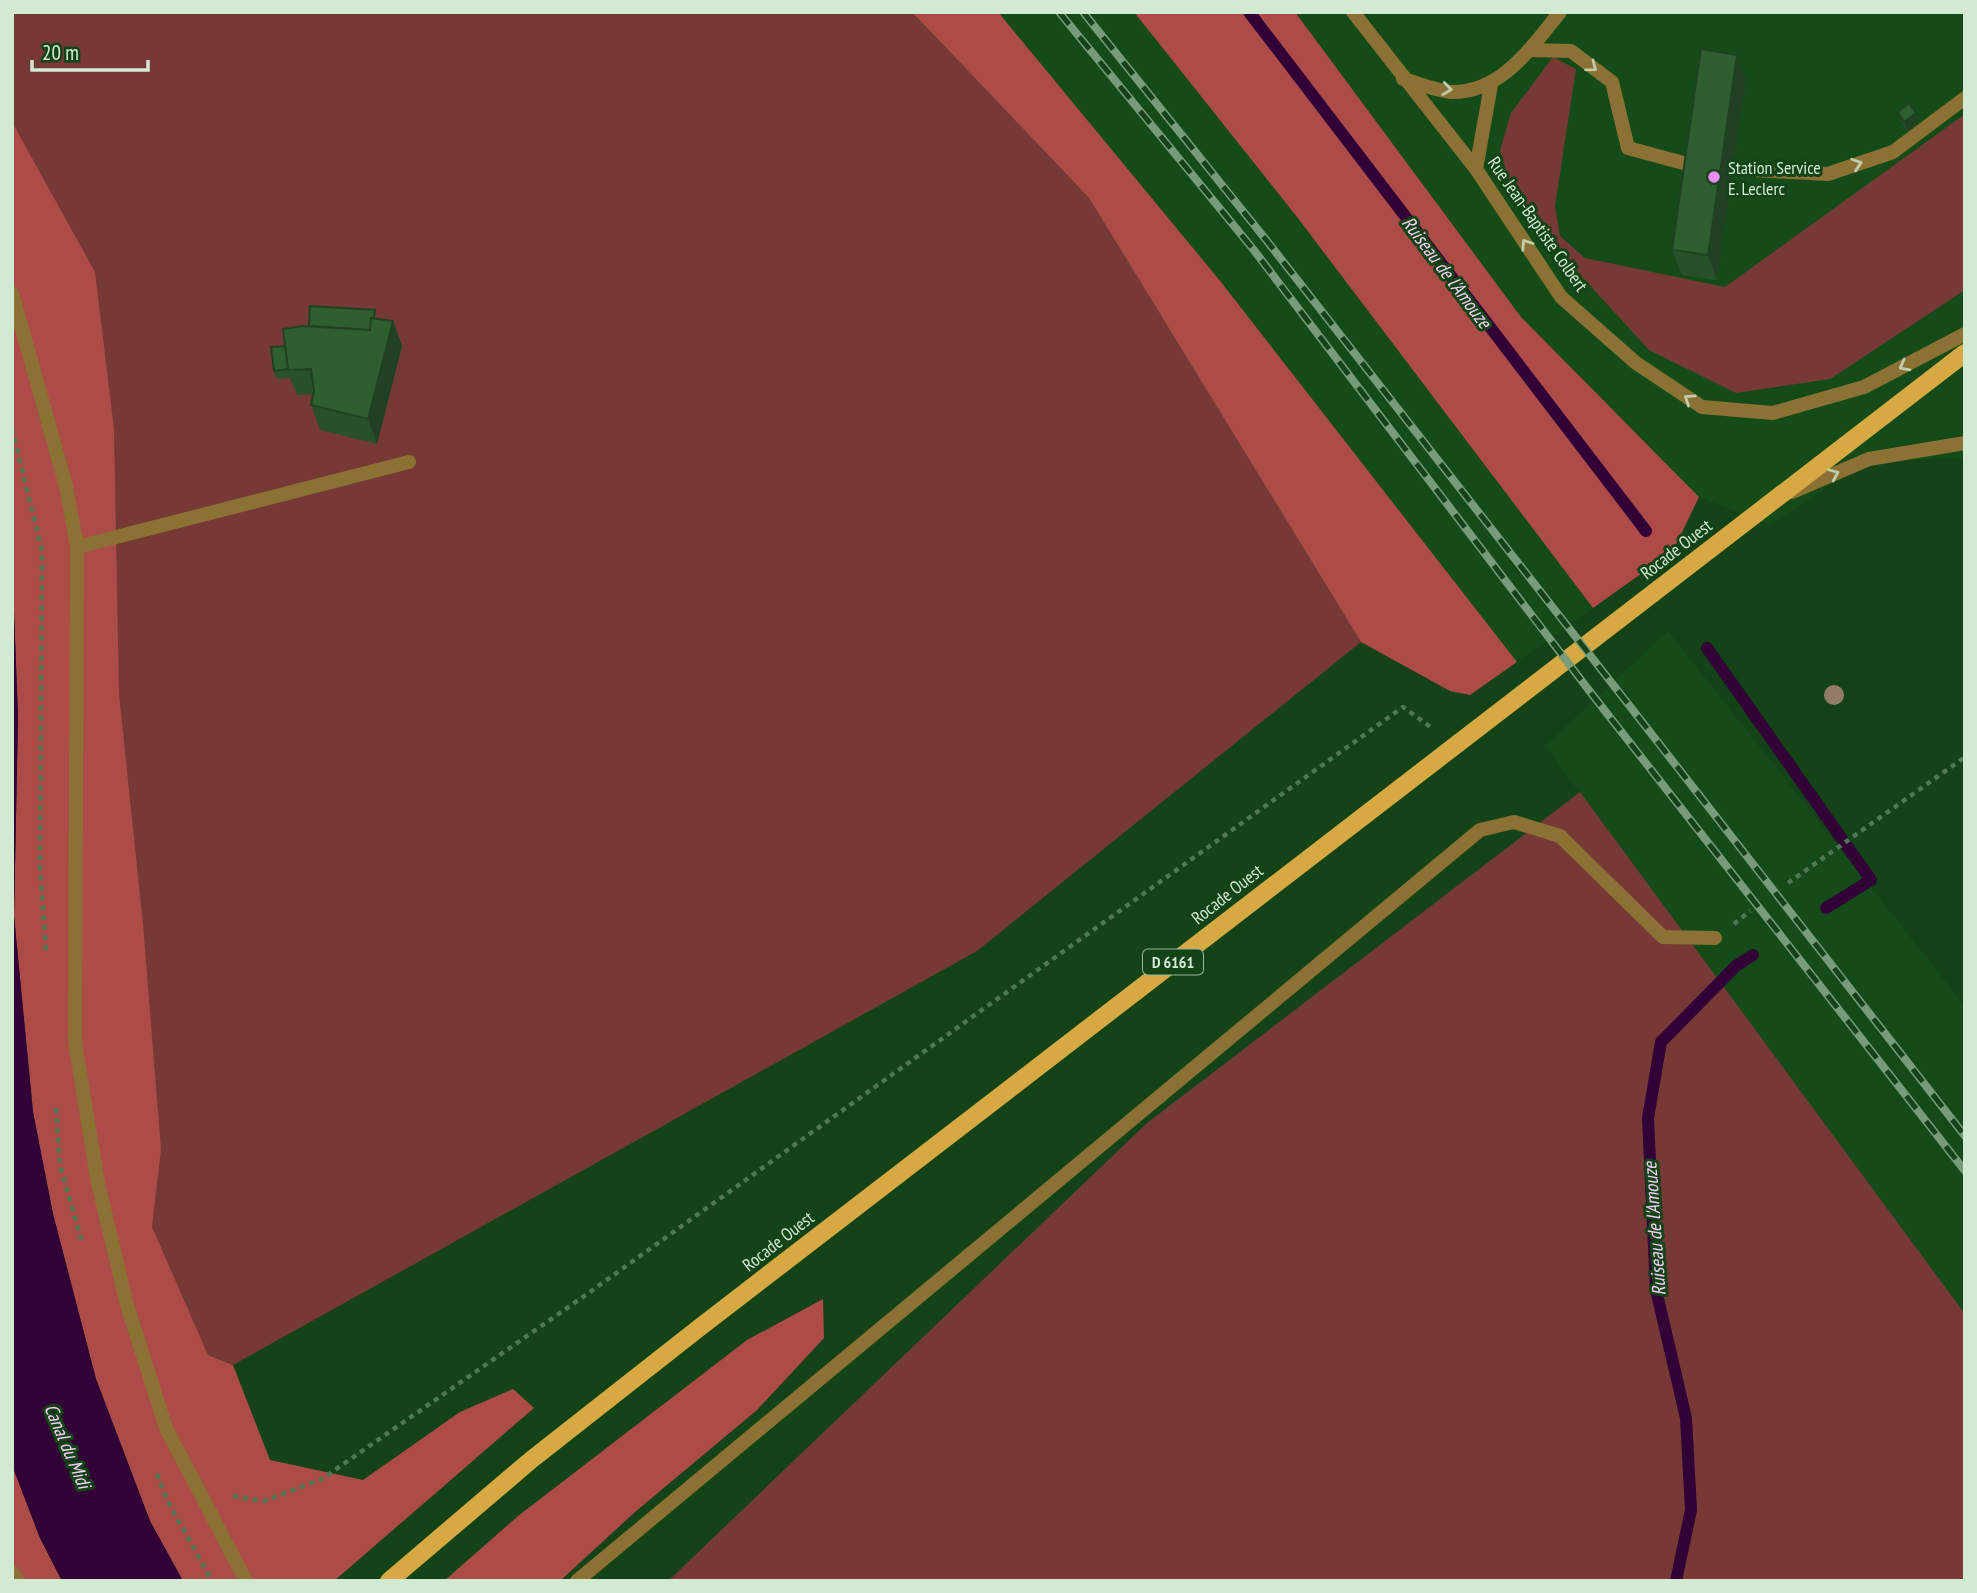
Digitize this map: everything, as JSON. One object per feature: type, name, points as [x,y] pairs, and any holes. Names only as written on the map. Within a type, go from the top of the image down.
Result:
[{"type":"main road","name":"Rocade Ouest","points":[[389,1581],[531,1460],[1965,353]]},
{"type":"street","name":"Rue Jean-Baptiste Colbert","points":[[1353,12],[1476,169],[1561,297],[1636,363],[1702,407],[1773,412],[1864,387],[1965,334]]},
{"type":"street","points":[[1404,79],[1450,92],[1491,85],[1529,50],[1560,12]]},
{"type":"street","points":[[1529,50],[1570,51],[1612,82],[1628,148],[1698,167],[1828,174],[1893,152],[1965,98]]},
{"type":"street","points":[[1476,169],[1491,85]]},
{"type":"street","points":[[12,293],[66,486],[77,547],[75,1042],[99,1183],[127,1305],[166,1428],[246,1581]]},
{"type":"street","points":[[1771,501],[1869,459],[1965,443]]},
{"type":"street","points":[[77,547],[409,462]]},
{"type":"street","points":[[577,1581],[1480,830],[1514,821],[1560,836],[1663,937],[1715,938]]},
{"type":"street","points":[[12,1572],[18,1581]]},
{"type":"path","points":[[167,1500],[199,1491],[264,1501],[322,1479],[613,1276],[1403,707],[1455,745]]},
{"type":"path","points":[[1788,883],[1965,757]]},
{"type":"shaded area","points":[[12,12],[912,12],[1089,198],[1361,642],[977,951],[233,1365],[208,1355],[153,1240],[12,133]]},
{"type":"shaded area","points":[[912,12],[998,12],[1221,282],[1517,662],[1470,695],[1450,691],[1361,642],[1089,198]]},
{"type":"shaded area","points":[[998,12],[1134,12],[1297,217],[1593,608],[1517,662],[1221,282]]},
{"type":"shaded area","points":[[1134,12],[1295,12],[1521,317],[1699,497],[1673,551],[1593,608],[1297,217]]},
{"type":"shaded area","points":[[1295,12],[1965,12],[1965,459],[1869,459],[1771,525],[1699,497],[1521,317]]},
{"type":"shaded area","points":[[1553,57],[1576,69],[1555,206],[1560,236],[1585,258],[1725,287],[1965,114],[1965,290],[1830,379],[1736,393],[1649,350],[1583,278],[1510,183],[1500,150],[1511,113]]},
{"type":"shaded area","points":[[12,122],[95,272],[114,429],[119,694],[143,924],[161,1149],[152,1227],[208,1355],[233,1365],[270,1460],[363,1480],[460,1412],[513,1389],[534,1408],[334,1581],[183,1581],[150,1521],[96,1379],[53,1214],[33,1112],[14,916],[18,717],[12,560]]},
{"type":"shaded area","points":[[1668,631],[1965,1006],[1965,1314],[1545,746]]},
{"type":"shaded area","points":[[1580,792],[1965,1314],[1965,1581],[668,1581],[1147,1123]]},
{"type":"shaded area","points":[[823,1299],[824,1338],[757,1410],[635,1512],[560,1581],[444,1581],[518,1516],[747,1340]]},
{"type":"shaded area","points":[[12,1465],[40,1538],[62,1581],[12,1580]]},
{"type":"water","name":"Canal du Midi","points":[[12,560],[18,717],[14,916],[33,1112],[53,1214],[96,1379],[150,1521],[183,1581],[62,1581],[40,1538],[12,1465]]},
{"type":"building","points":[[1701,49],[1737,55],[1708,255],[1672,250]]},
{"type":"building","points":[[1909,103],[1916,113],[1904,122],[1898,112]]},
{"type":"building","points":[[310,306],[375,310],[370,330],[309,326]]},
{"type":"building","points":[[371,318],[393,321],[368,419],[311,405],[314,391],[311,369],[288,370],[283,329],[303,326],[370,330]]},
{"type":"building","points":[[285,346],[288,369],[274,371],[271,347]]},
{"type":"waterway","name":"Ruiseau de l'Amouze","points":[[1249,12],[1646,531]]},
{"type":"waterway","name":"Ruiseau de l'Amouze","points":[[1707,648],[1871,880],[1826,908]]},
{"type":"waterway","name":"Ruiseau de l'Amouze","points":[[1676,1581],[1691,1510],[1686,1418],[1656,1290],[1648,1118],[1661,1042],[1736,966],[1753,955]]},
{"type":"railway","points":[[1059,12],[1253,249],[1591,693],[1965,1171]]},
{"type":"railway","points":[[1083,12],[1267,241],[1965,1136]]},
{"type":"place","name":"Station Service E. Leclerc","points":[[1714,177]]}]
